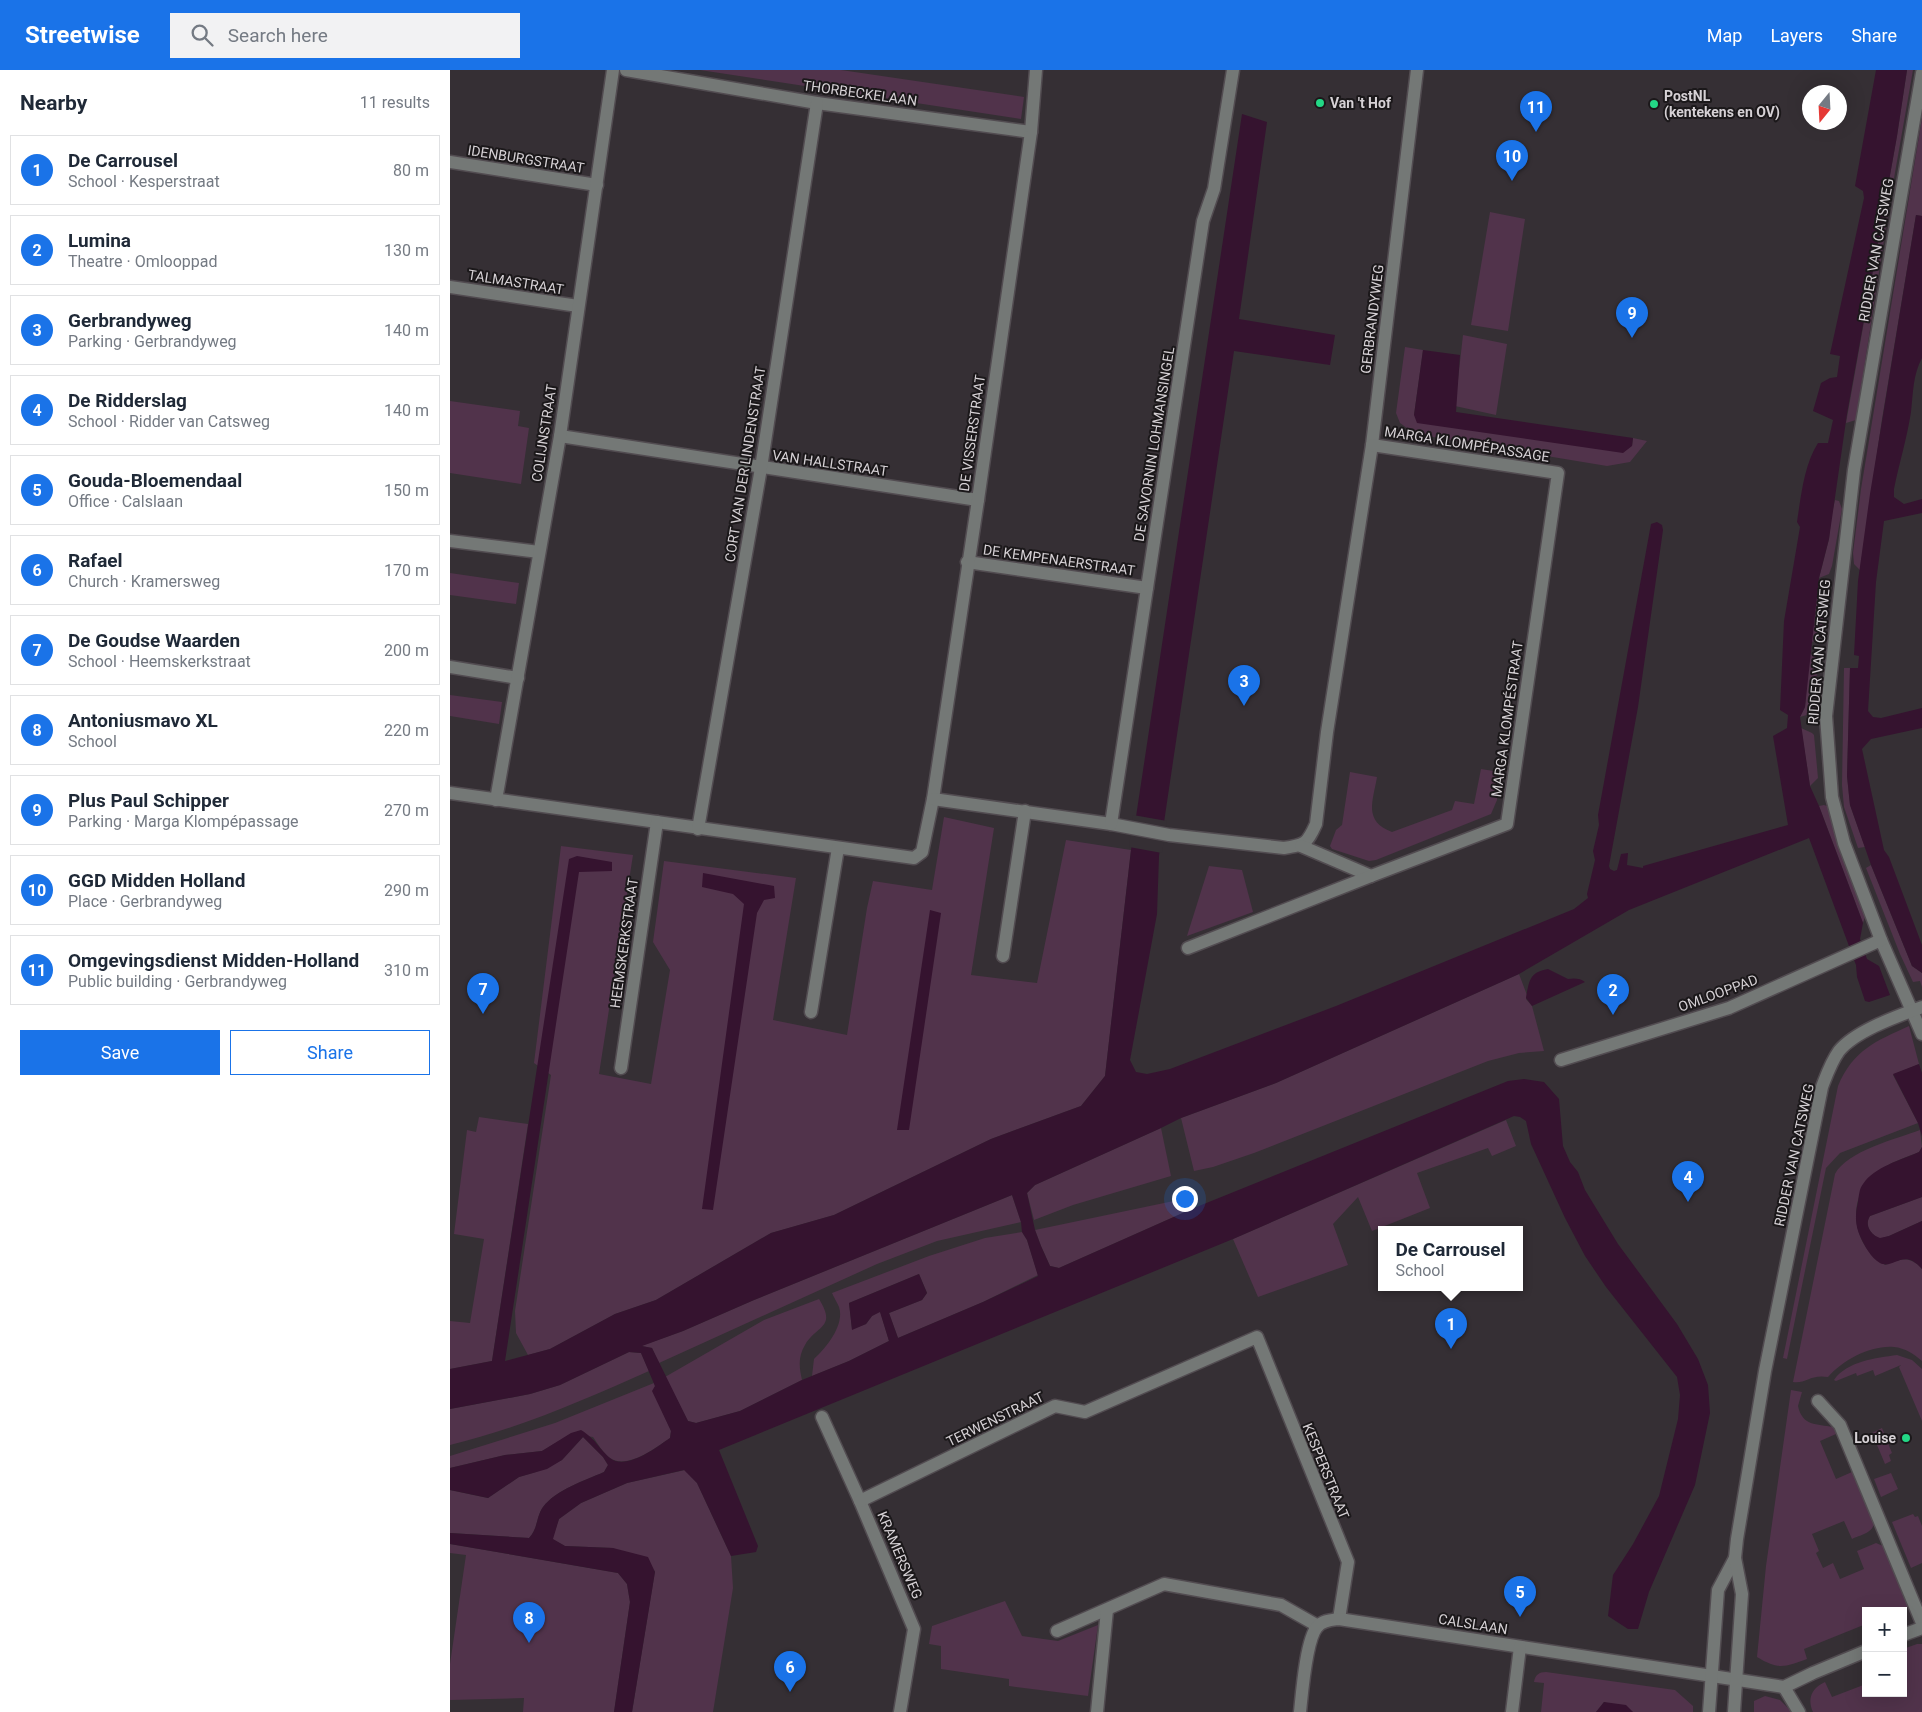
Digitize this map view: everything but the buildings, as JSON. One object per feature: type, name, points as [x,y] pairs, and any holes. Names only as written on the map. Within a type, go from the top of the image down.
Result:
[{"type":"street","name":"COLIJNSTRAAT","points":[[496,800],[560,436],[612,70]]},
{"type":"street","name":"THORBECKELAAN","points":[[626,70],[817,103],[1031,132]]},
{"type":"street","name":"DE VISSERSTRAAT","points":[[932,799],[978,500],[1031,132],[1036,70]]},
{"type":"street","name":"DE SAVORNIN LOHMANSINGEL","points":[[1111,824],[1203,221],[1214,188],[1233,70]]},
{"type":"street","name":"GERBRANDYWEG","points":[[1301,846],[1310,837],[1316,824],[1328,732],[1372,445],[1417,70]]},
{"type":"street","name":"RIDDER VAN CATSWEG","points":[[1709,1712],[1718,1590],[1735,1558],[1765,1371],[1822,1087],[1830,1066],[1840,1050],[1856,1036],[1917,1009],[1876,941],[1844,844],[1832,796],[1826,716],[1854,470],[1922,73]]},
{"type":"street","name":"CORT VAN DER LINDENSTRAAT","points":[[698,829],[761,468],[817,103]]},
{"type":"street","name":"IDENBURGSTRAAT","points":[[450,162],[597,185]]},
{"type":"street","name":"TALMASTRAAT","points":[[450,287],[578,306]]},
{"type":"street","name":"VAN HALLSTRAAT","points":[[560,436],[978,500]]},
{"type":"street","name":"MARGA KLOMPÉPASSAGE","points":[[1372,445],[1558,473]]},
{"type":"street","name":"MARGA KLOMPÉSTRAAT","points":[[1188,948],[1507,824],[1558,473]]},
{"type":"street","points":[[450,541],[539,552]]},
{"type":"street","name":"DE KEMPENAERSTRAAT","points":[[967,562],[1147,588]]},
{"type":"street","points":[[450,667],[518,678]]},
{"type":"street","points":[[450,793],[914,858],[922,852],[932,799],[1111,824],[1169,835],[1284,848],[1301,846],[1371,876]]},
{"type":"street","points":[[1003,956],[1025,811]]},
{"type":"street","name":"HEEMSKERKSTRAAT","points":[[621,1068],[657,822]]},
{"type":"street","points":[[811,1012],[838,848]]},
{"type":"street","name":"OMLOOPPAD","points":[[1561,1060],[1730,1008],[1876,941]]},
{"type":"street","points":[[1917,1009],[1922,1034]]},
{"type":"street","name":"TERWENSTRAAT","points":[[860,1501],[1055,1406],[1085,1412],[1257,1337]]},
{"type":"street","name":"KESPERSTRAAT","points":[[1257,1337],[1348,1562],[1340,1619]]},
{"type":"street","points":[[1818,1401],[1840,1425],[1922,1623]]},
{"type":"street","name":"KRAMERSWEG","points":[[822,1417],[914,1629],[900,1712]]},
{"type":"street","name":"RIDDER VAN CATSWEG","points":[[1734,1712],[1742,1594],[1735,1558]]},
{"type":"street","points":[[1057,1631],[1164,1584],[1281,1605],[1318,1626],[1312,1639],[1300,1712]]},
{"type":"street","points":[[1098,1712],[1107,1610]]},
{"type":"street","name":"CALSLAAN","points":[[1318,1626],[1326,1621],[1340,1619],[1736,1680]]},
{"type":"street","points":[[1907,1634],[1922,1628]]},
{"type":"street","points":[[1512,1712],[1520,1647]]},
{"type":"street","points":[[1736,1680],[1784,1688],[1813,1673],[1864,1652]]},
{"type":"street","points":[[1784,1688],[1799,1712]]},
{"type":"shaded area","points":[[700,70],[841,70],[1024,97],[1021,119]]},
{"type":"shaded area","points":[[1876,70],[1907,70],[1847,414],[1829,539],[1819,578],[1805,707],[1800,717],[1810,786],[1863,923],[1860,939],[1867,959],[1879,966],[1890,995],[1869,1002],[1865,1001],[1857,977],[1856,965],[1809,838],[1629,910],[1519,974],[1276,1083],[1181,1118],[1035,1185],[1027,1193],[1035,1230],[1041,1246],[1050,1266],[1059,1268],[1194,1208],[1508,1081],[1524,1079],[1544,1082],[1559,1099],[1563,1146],[1570,1162],[1578,1172],[1585,1190],[1618,1244],[1677,1324],[1698,1359],[1708,1385],[1710,1413],[1695,1485],[1649,1592],[1638,1629],[1628,1629],[1608,1616],[1613,1575],[1633,1544],[1659,1496],[1678,1419],[1680,1395],[1677,1377],[1606,1287],[1585,1256],[1565,1218],[1531,1144],[1526,1121],[1514,1116],[1233,1239],[719,1450],[758,1546],[756,1552],[731,1556],[697,1483],[684,1470],[627,1483],[581,1503],[559,1519],[553,1539],[565,1546],[613,1548],[648,1557],[655,1572],[632,1712],[614,1712],[630,1602],[627,1584],[618,1573],[450,1544],[450,1533],[529,1538],[534,1531],[543,1507],[549,1501],[571,1486],[604,1472],[608,1465],[603,1457],[583,1437],[562,1460],[547,1469],[519,1477],[488,1498],[450,1490],[450,1468],[505,1455],[542,1451],[571,1433],[581,1430],[591,1437],[610,1458],[624,1462],[641,1456],[670,1438],[671,1431],[652,1391],[655,1386],[641,1353],[629,1352],[560,1385],[530,1394],[450,1409],[450,1369],[492,1361],[569,859],[577,856],[612,862],[612,871],[579,872],[505,1361],[550,1349],[615,1314],[656,1300],[771,1233],[834,1215],[991,1139],[1081,1106],[1105,1076],[1131,850],[1242,114],[1267,122],[1239,319],[1335,335],[1330,365],[1234,351],[1159,856],[1157,914],[1130,1060],[1136,1072],[1147,1074],[1170,1069],[1336,1006],[1574,909],[1588,898],[1587,894],[1595,860],[1593,851],[1599,825],[1598,815],[1651,524],[1657,522],[1662,525],[1663,530],[1638,707],[1610,869],[1617,870],[1621,854],[1628,853],[1627,865],[1643,868],[1643,866],[1788,825],[1773,736],[1787,728],[1788,715],[1780,710],[1784,621],[1800,527],[1797,522],[1804,481],[1809,461],[1818,443],[1828,443],[1833,420],[1813,411],[1821,383],[1830,378],[1837,377],[1840,356],[1830,354],[1864,198],[1863,191],[1855,186]],"holes":[[[1012,1195],[1021,1222],[1022,1232],[1027,1240],[1038,1276],[983,1302],[898,1338],[889,1313],[922,1300],[927,1293],[919,1274],[849,1303],[852,1330],[866,1324],[872,1316],[880,1312],[889,1341],[849,1361],[802,1380],[740,1411],[696,1423],[688,1421],[652,1348],[642,1346],[683,1331],[754,1300]]]},
{"type":"shaded area","points":[[1907,70],[1913,70],[1890,201],[1856,420],[1846,423],[1897,136]]},
{"type":"shaded area","points":[[1922,118],[1922,216],[1916,215],[1882,419],[1860,570],[1854,564],[1853,553],[1861,489]]},
{"type":"shaded area","points":[[1490,212],[1525,219],[1508,331],[1471,325]]},
{"type":"shaded area","points":[[1916,215],[1922,216],[1922,358],[1915,377],[1911,412],[1894,489],[1894,497],[1904,504],[1922,499],[1922,513],[1884,521],[1876,582],[1868,711],[1873,717],[1881,718],[1922,708],[1922,728],[1871,739],[1862,749],[1884,850],[1889,857],[1922,945],[1922,973],[1912,966],[1871,865],[1850,805],[1847,776],[1850,668],[1858,668],[1859,656],[1854,655],[1858,581],[1870,494]]},
{"type":"shaded area","points":[[1463,335],[1507,344],[1496,415],[1455,406]]},
{"type":"shaded area","points":[[1405,347],[1423,350],[1414,415],[1632,446],[1633,438],[1647,441],[1630,462],[1607,466],[1415,434],[1400,423],[1396,413]]},
{"type":"shaded area","points":[[1423,350],[1460,355],[1456,412],[1633,438],[1632,446],[1623,453],[1417,423],[1414,415]]},
{"type":"shaded area","points":[[450,401],[520,411],[518,426],[529,428],[521,484],[450,473]]},
{"type":"shaded area","points":[[1835,500],[1839,501],[1842,509],[1832,566],[1829,574],[1819,578],[1829,539]]},
{"type":"shaded area","points":[[450,573],[519,583],[516,604],[450,595]]},
{"type":"shaded area","points":[[1817,591],[1826,598],[1821,636],[1819,640],[1811,642]]},
{"type":"shaded area","points":[[1809,654],[1816,655],[1818,658],[1814,709],[1810,714],[1800,717],[1805,707]]},
{"type":"shaded area","points":[[1844,668],[1850,668],[1847,776],[1850,805],[1865,847],[1858,848],[1844,807],[1842,785]]},
{"type":"shaded area","points":[[450,695],[502,702],[499,724],[450,716]]},
{"type":"shaded area","points":[[1801,728],[1814,735],[1818,778],[1810,786]]},
{"type":"shaded area","points":[[1481,769],[1500,772],[1497,800],[1491,814],[1376,860],[1369,861],[1332,849],[1330,846],[1336,830],[1342,825],[1350,772],[1377,777],[1372,802],[1373,816],[1377,822],[1392,832],[1452,810],[1455,801],[1474,804]]},
{"type":"shaded area","points":[[1819,806],[1827,806],[1865,917],[1863,923]]},
{"type":"shaded area","points":[[944,817],[994,828],[971,975],[1037,983],[1066,840],[1131,850],[1105,1076],[1081,1106],[991,1139],[834,1215],[771,1233],[656,1300],[615,1314],[550,1349],[528,1355],[516,1333],[515,1311],[551,1075],[534,1063],[561,846],[633,855],[599,1074],[651,1084],[670,970],[653,942],[664,861],[796,878],[773,1020],[847,1035],[873,881],[932,890]]},
{"type":"shaded area","points":[[1871,865],[1912,966],[1922,973],[1922,987],[1920,981],[1913,982],[1900,954],[1866,868]]},
{"type":"shaded area","points":[[1209,866],[1242,870],[1253,912],[1187,936]]},
{"type":"shaded area","points":[[703,873],[774,886],[775,898],[764,900],[757,913],[713,1210],[702,1209],[744,904],[733,894],[702,887]]},
{"type":"shaded area","points":[[930,910],[941,913],[909,1130],[897,1130]]},
{"type":"shaded area","points":[[1548,969],[1568,979],[1575,978],[1585,982],[1532,1006],[1526,998],[1529,983],[1533,975]]},
{"type":"shaded area","points":[[1519,974],[1527,995],[1526,999],[1532,1006],[1544,1051],[1519,1053],[1488,1061],[1254,1153],[1213,1167],[1194,1171],[1181,1118],[1276,1083]]},
{"type":"shaded area","points":[[1909,1026],[1919,1064],[1893,1075],[1918,1123],[1840,1153],[1826,1168],[1787,1359],[1783,1358],[1838,1086],[1858,1055],[1876,1042]]},
{"type":"shaded area","points":[[1919,1064],[1922,1073],[1922,1136],[1918,1123],[1893,1074]]},
{"type":"shaded area","points":[[479,1117],[528,1124],[492,1361],[450,1369],[450,1321],[470,1323],[484,1239],[454,1234],[467,1130],[476,1132]]},
{"type":"shaded area","points":[[1506,1120],[1516,1146],[1492,1156],[1488,1148],[1417,1173],[1430,1208],[1385,1226],[1378,1226],[1378,1229],[1372,1231],[1358,1197],[1333,1224],[1348,1265],[1258,1297],[1233,1239]]},
{"type":"shaded area","points":[[1161,1128],[1171,1176],[1073,1205],[1034,1220],[1027,1193],[1035,1185]]},
{"type":"shaded area","points":[[1920,1130],[1922,1147],[1919,1152],[1889,1165],[1871,1177],[1859,1196],[1856,1217],[1861,1239],[1869,1251],[1885,1265],[1900,1260],[1909,1260],[1922,1269],[1922,1361],[1902,1349],[1894,1347],[1876,1348],[1849,1360],[1828,1377],[1822,1376],[1801,1382],[1793,1382],[1835,1174],[1841,1166],[1861,1152]]},
{"type":"shaded area","points":[[1922,1147],[1922,1197],[1870,1216],[1868,1226],[1871,1232],[1880,1238],[1889,1236],[1922,1221],[1922,1269],[1915,1263],[1904,1259],[1890,1264],[1880,1263],[1868,1251],[1857,1228],[1856,1211],[1859,1193],[1863,1184],[1874,1173],[1919,1152]]},
{"type":"shaded area","points":[[1012,1195],[1021,1222],[937,1241],[877,1264],[659,1363],[652,1348],[641,1346],[683,1331],[754,1300]]},
{"type":"shaded area","points":[[1922,1197],[1922,1221],[1880,1239],[1871,1232],[1868,1226],[1870,1216]]},
{"type":"shaded area","points":[[1188,1198],[1194,1208],[1059,1268],[1050,1266],[1035,1230]]},
{"type":"shaded area","points":[[1022,1232],[1027,1240],[1038,1275],[983,1302],[898,1338],[889,1313],[922,1300],[927,1293],[919,1274],[849,1303],[852,1329],[866,1324],[872,1316],[880,1311],[889,1341],[849,1361],[812,1376],[814,1359],[833,1336],[839,1321],[839,1307],[832,1293],[929,1256],[985,1238]]},
{"type":"shaded area","points":[[819,1299],[824,1308],[826,1321],[810,1338],[803,1349],[800,1362],[802,1380],[740,1411],[696,1423],[688,1421],[665,1377],[764,1320]]},
{"type":"shaded area","points":[[629,1352],[641,1353],[649,1371],[527,1422],[450,1445],[450,1409],[530,1394],[560,1385]]},
{"type":"shaded area","points":[[1897,1355],[1912,1360],[1922,1369],[1922,1421],[1899,1367],[1901,1365],[1875,1376],[1873,1370],[1857,1376],[1856,1373],[1836,1381],[1834,1380],[1846,1368],[1871,1359]]},
{"type":"shaded area","points":[[654,1383],[662,1411],[671,1431],[670,1438],[642,1456],[625,1461],[617,1461],[606,1454],[593,1437],[571,1434],[542,1451],[505,1455],[450,1468],[450,1456],[555,1423]]},
{"type":"shaded area","points":[[1791,1390],[1802,1392],[1798,1406],[1800,1413],[1807,1421],[1833,1427],[1836,1434],[1820,1441],[1836,1479],[1852,1472],[1874,1523],[1869,1531],[1852,1539],[1844,1521],[1812,1534],[1819,1551],[1816,1553],[1823,1568],[1833,1563],[1840,1579],[1864,1569],[1857,1551],[1876,1543],[1883,1546],[1907,1602],[1907,1607],[1862,1607],[1862,1626],[1804,1649],[1807,1659],[1782,1666],[1771,1664],[1757,1657],[1766,1566]]},
{"type":"shaded area","points":[[1882,1428],[1892,1453],[1889,1455],[1891,1461],[1885,1464],[1872,1433]]},
{"type":"shaded area","points":[[583,1437],[603,1457],[608,1465],[604,1472],[571,1486],[549,1501],[543,1507],[534,1531],[529,1538],[450,1533],[450,1490],[488,1498],[519,1477],[536,1472],[562,1460]]},
{"type":"shaded area","points":[[685,1470],[697,1483],[731,1556],[733,1588],[713,1712],[632,1712],[655,1571],[613,1548],[565,1546],[552,1539],[559,1519],[581,1503],[627,1483]]},
{"type":"shaded area","points":[[1891,1473],[1898,1489],[1881,1497],[1874,1479]]},
{"type":"shaded area","points":[[1913,1514],[1915,1517],[1918,1516],[1922,1526],[1922,1563],[1911,1568],[1892,1522]]},
{"type":"shaded area","points":[[450,1544],[618,1573],[627,1584],[630,1602],[614,1712],[523,1712],[524,1698],[450,1700],[450,1664],[466,1555],[450,1553]]},
{"type":"shaded area","points":[[1005,1601],[1022,1636],[1058,1641],[1098,1625],[1088,1696],[1009,1686],[1009,1679],[941,1669],[941,1646],[929,1644],[932,1626]]},
{"type":"shaded area","points":[[1922,1644],[1922,1712],[1813,1712],[1811,1707],[1812,1694],[1817,1687],[1825,1682],[1832,1697],[1862,1686],[1862,1697],[1907,1697],[1907,1648]]},
{"type":"shaded area","points":[[1546,1672],[1675,1690],[1693,1706],[1693,1712],[1633,1712],[1604,1702],[1596,1712],[1541,1712],[1544,1683],[1534,1682],[1538,1674]]},
{"type":"shaded area","points":[[1765,1696],[1780,1700],[1792,1712],[1754,1712],[1754,1701]]},
{"type":"shaded area","points":[[1604,1702],[1626,1705],[1633,1712],[1596,1712]]},
{"type":"pier","points":[[1133,815],[1167,821],[1162,853],[1129,847]]},
{"type":"place","name":"Van 't Hof","points":[[1320,103]]},
{"type":"place","name":"PostNL (kentekens en OV)","points":[[1654,104]]},
{"type":"place","name":"Omgevingsdienst Midden-Holland","points":[[1536,132]]},
{"type":"place","name":"GGD Midden Holland","points":[[1512,181]]},
{"type":"place","name":"Plus Paul Schipper","points":[[1632,338]]},
{"type":"place","name":"Gerbrandyweg","points":[[1244,706]]},
{"type":"place","name":"De Goudse Waarden","points":[[483,1014]]},
{"type":"place","name":"Lumina","points":[[1613,1015]]},
{"type":"place","name":"De Ridderslag","points":[[1688,1202]]},
{"type":"place","name":"De Carrousel","points":[[1451,1349]]},
{"type":"place","name":"Louise","points":[[1906,1438]]},
{"type":"place","name":"Gouda-Bloemendaal","points":[[1520,1617]]},
{"type":"place","name":"Antoniusmavo XL","points":[[529,1643]]},
{"type":"place","name":"Rafael","points":[[790,1692]]}]
